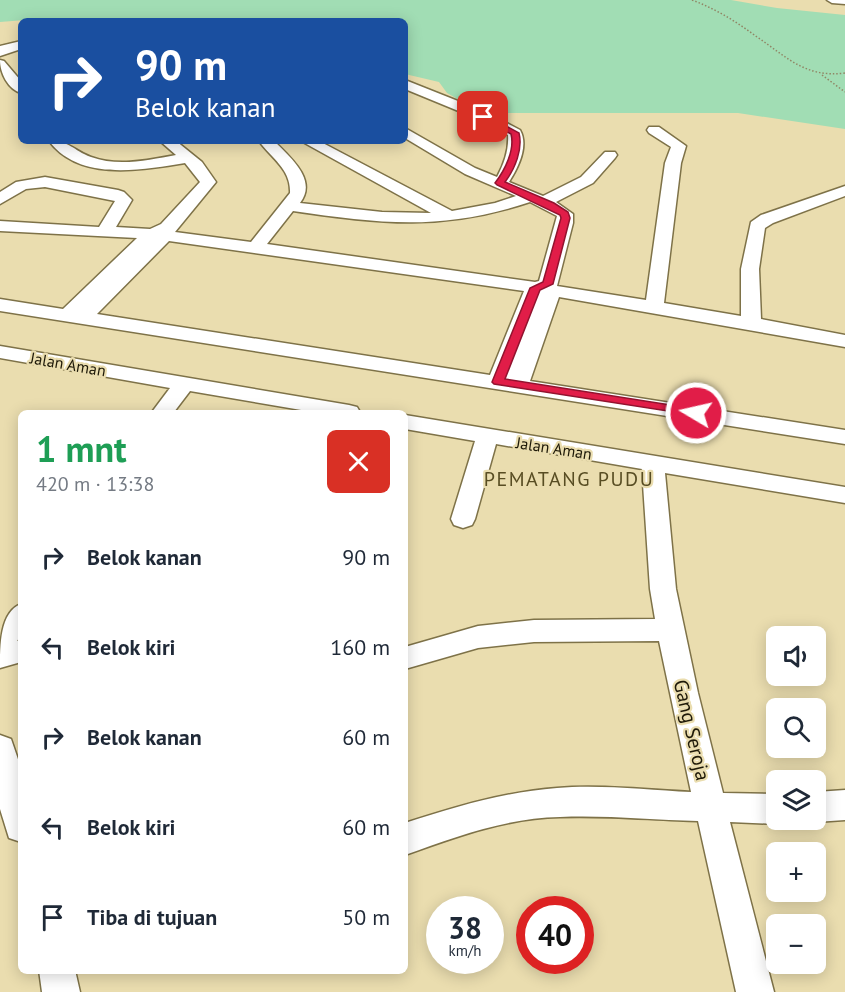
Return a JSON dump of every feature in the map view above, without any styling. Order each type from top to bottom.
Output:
[{"type":"street","points":[[832,0],[845,1]]},
{"type":"street","points":[[0,52],[18,46]]},
{"type":"street","points":[[0,64],[18,85]]},
{"type":"street","points":[[408,85],[507,127],[514,133],[517,143],[506,175],[500,183]]},
{"type":"street","points":[[654,130],[679,146],[673,163],[654,307]]},
{"type":"street","points":[[408,134],[470,171],[537,199],[565,214],[545,288],[508,383]]},
{"type":"street","points":[[59,144],[86,161],[106,166],[133,166],[188,158]]},
{"type":"street","points":[[76,316],[208,182],[206,176],[171,144]]},
{"type":"street","points":[[255,249],[298,194],[300,185],[294,173],[269,144]]},
{"type":"street","points":[[314,144],[451,217]]},
{"type":"street","points":[[289,206],[381,218],[412,220],[451,217],[537,199],[587,180],[610,155]]},
{"type":"street","points":[[0,199],[22,185],[45,182],[118,195],[124,200],[104,233]]},
{"type":"street","points":[[751,323],[750,269],[757,226],[767,219],[845,191]]},
{"type":"street","points":[[0,226],[55,232],[160,233],[255,249],[545,288],[845,341]]},
{"type":"street","points":[[0,304],[845,437]]},
{"type":"street","name":"Jalan Aman","points":[[4,358],[184,384],[295,408],[322,410]]},
{"type":"street","points":[[164,410],[184,384]]},
{"type":"street","name":"Jalan Aman","points":[[408,423],[845,495]]},
{"type":"street","points":[[462,519],[487,437]]},
{"type":"street","name":"Gang Seroja","points":[[653,464],[663,589],[683,693],[755,992]]},
{"type":"street","points":[[0,644],[18,618]]},
{"type":"street","points":[[408,657],[478,637],[523,632],[671,630]]},
{"type":"street","points":[[0,657],[18,652]]},
{"type":"street","points":[[8,756],[18,811]]},
{"type":"street","points":[[408,838],[463,819],[559,802],[766,809]]},
{"type":"street","points":[[826,806],[845,805]]},
{"type":"street","points":[[58,974],[61,992]]},
{"type":"path","points":[[692,0],[715,9],[766,43],[779,55],[820,74],[845,92]]},
{"type":"path","points":[[820,74],[845,73]]},
{"type":"green space","points":[[0,0],[731,0],[777,8],[845,15],[845,129],[738,113],[482,113],[447,93],[439,82],[408,75],[408,18],[18,18],[18,21],[0,22]]},
{"type":"district","name":"PEMATANG PUDU","points":[[569,479]]},
{"type":"route","points":[[483,117],[507,127],[514,133],[517,143],[506,175],[500,183],[565,214],[565,223],[547,284],[536,288],[498,382],[696,413]]}]
